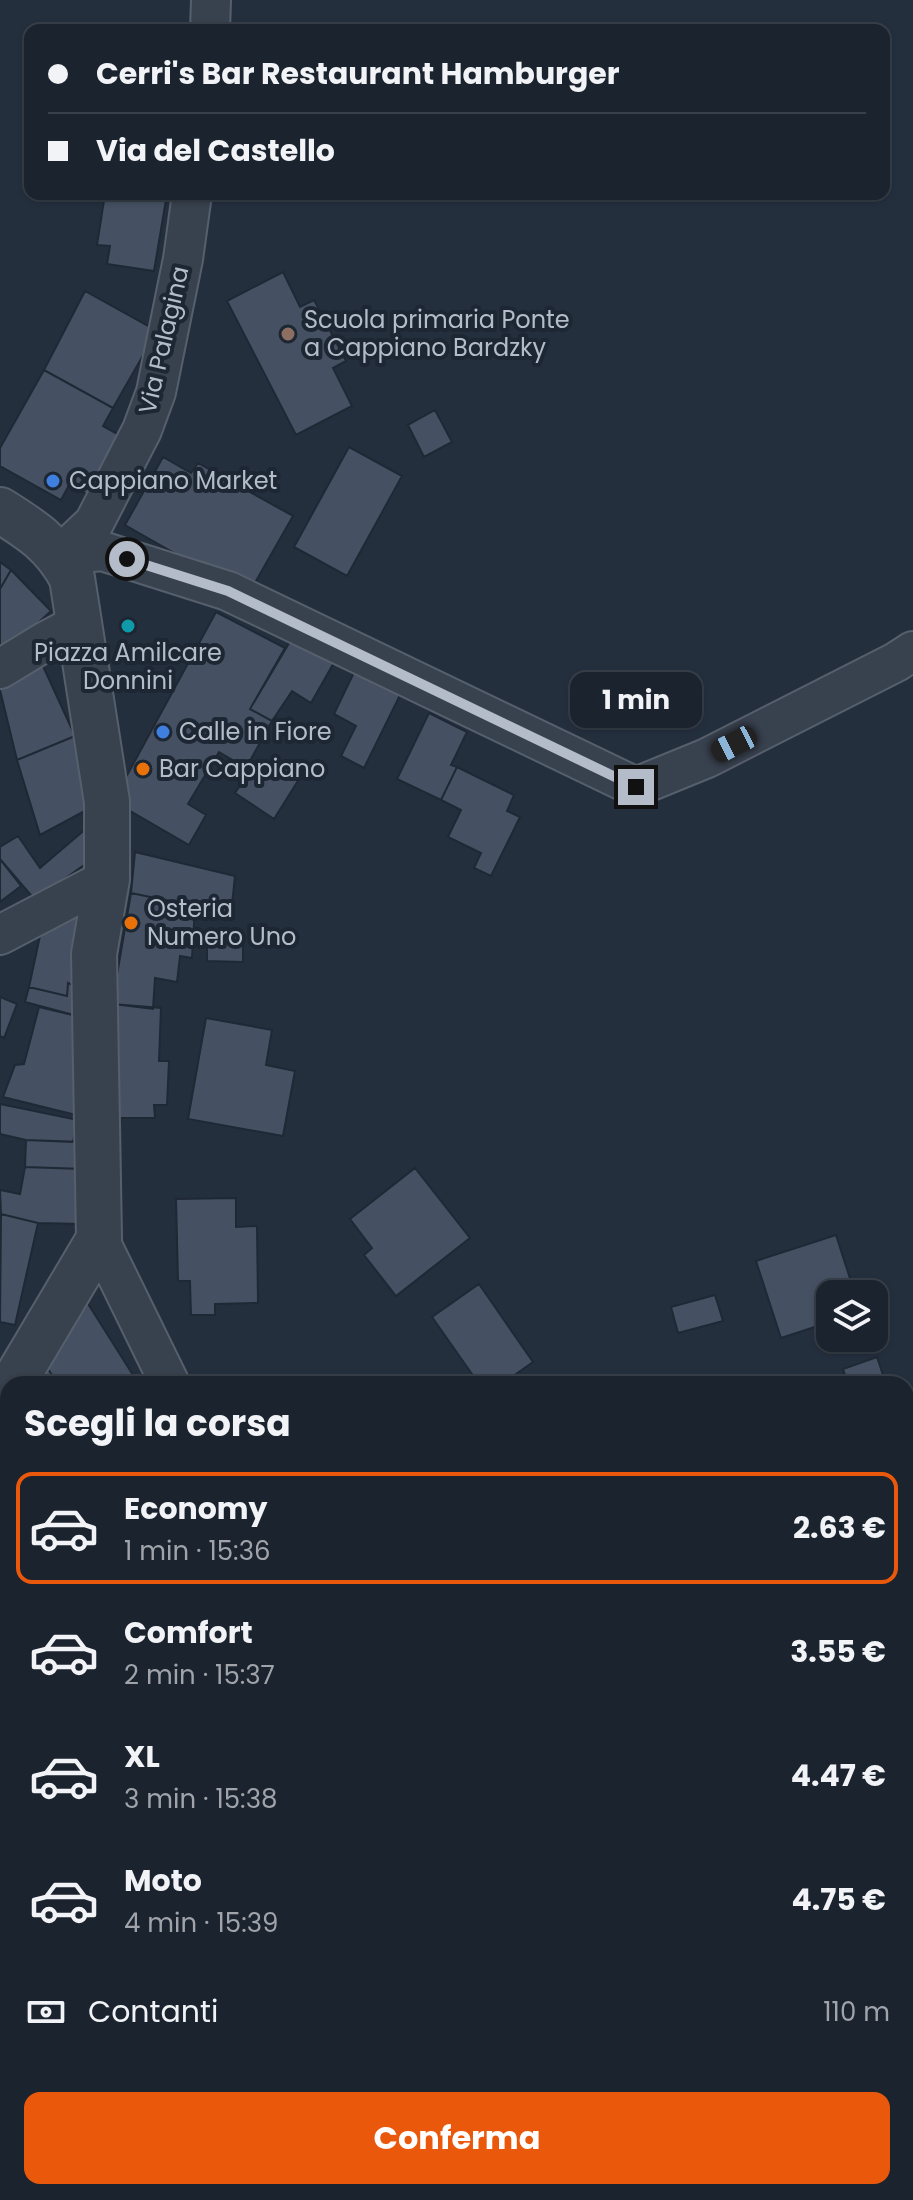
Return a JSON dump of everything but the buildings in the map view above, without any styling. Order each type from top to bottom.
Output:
[{"type":"street","points":[[210,24],[211,0]]},
{"type":"street","name":"Via Palagina","points":[[60,555],[94,523],[142,430],[156,392],[183,259],[191,200]]},
{"type":"street","points":[[0,510],[33,531],[60,555],[72,578],[107,802],[107,879],[94,954],[99,1239],[166,1376]]},
{"type":"street","points":[[60,555],[102,551],[228,591],[636,787],[707,758],[913,651]]},
{"type":"street","points":[[0,669],[80,623]]},
{"type":"street","points":[[0,935],[107,879]]},
{"type":"street","points":[[18,1376],[99,1239]]},
{"type":"place","name":"Scuola primaria Ponte a Cappiano Bardzky","points":[[288,334]]},
{"type":"place","name":"Cappiano Market","points":[[53,481]]},
{"type":"place","name":"Piazza Amilcare Donnini","points":[[128,626]]},
{"type":"place","name":"Calle in Fiore","points":[[163,732]]},
{"type":"place","name":"Bar Cappiano","points":[[143,769]]},
{"type":"place","name":"Osteria Numero Uno","points":[[131,923]]},
{"type":"route","points":[[127,559],[228,591],[636,787]]}]
